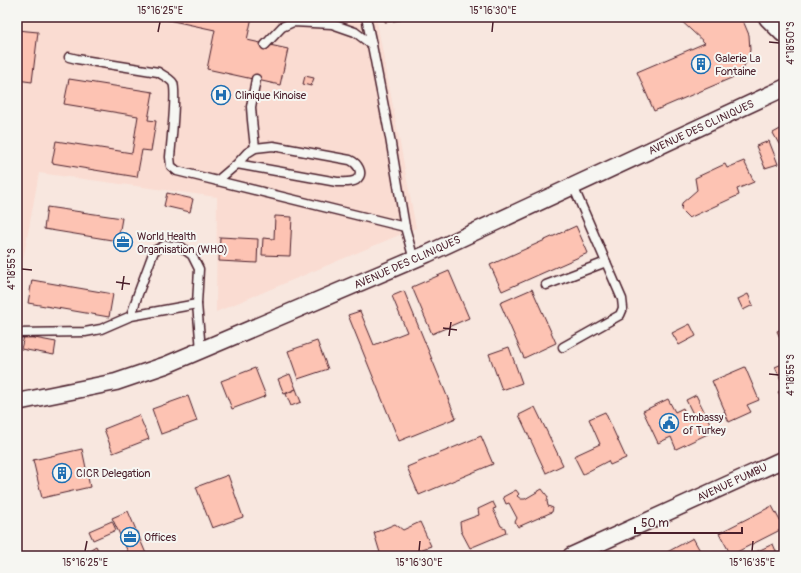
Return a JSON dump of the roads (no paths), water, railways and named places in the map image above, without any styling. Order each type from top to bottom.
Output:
[{"type":"street","points":[[769,17],[784,32]]},
{"type":"street","name":"AVENUE DES CLINIQUES","points":[[17,402],[116,382],[166,365],[414,260],[784,88]]},
{"type":"street","name":"AVENUE PUMBU","points":[[571,556],[784,459]]},
{"type":"lane","points":[[366,17],[390,138],[405,227],[414,260]]},
{"type":"lane","points":[[265,44],[282,27],[293,22],[332,24],[355,32],[372,45]]},
{"type":"lane","points":[[69,56],[77,59],[158,72],[167,77],[173,83],[174,95],[170,157],[171,166],[177,172],[405,227]]},
{"type":"lane","points":[[255,148],[251,107],[256,79]]},
{"type":"lane","points":[[217,181],[237,164],[246,153],[255,148],[273,146],[350,160],[359,166],[360,172],[359,176],[355,180],[349,182],[336,182],[237,164]]},
{"type":"lane","points":[[563,347],[620,315],[623,308],[622,299],[573,186]]},
{"type":"lane","points":[[131,316],[154,251],[166,245],[180,248],[192,255],[199,269],[198,304],[201,350]]},
{"type":"lane","points":[[546,285],[606,262]]},
{"type":"lane","points":[[17,333],[85,332],[101,329],[131,316],[198,304]]},
{"type":"place","name":"Galerie La Fontaine","points":[[701,64]]},
{"type":"place","name":"Clinique Kinoise","points":[[221,95]]},
{"type":"place","name":"World Health Organisation (WHO)","points":[[123,242]]},
{"type":"place","name":"Embassy of Turkey","points":[[669,423]]},
{"type":"place","name":"CICR Delegation","points":[[62,473]]},
{"type":"place","name":"Offices","points":[[130,537]]}]
